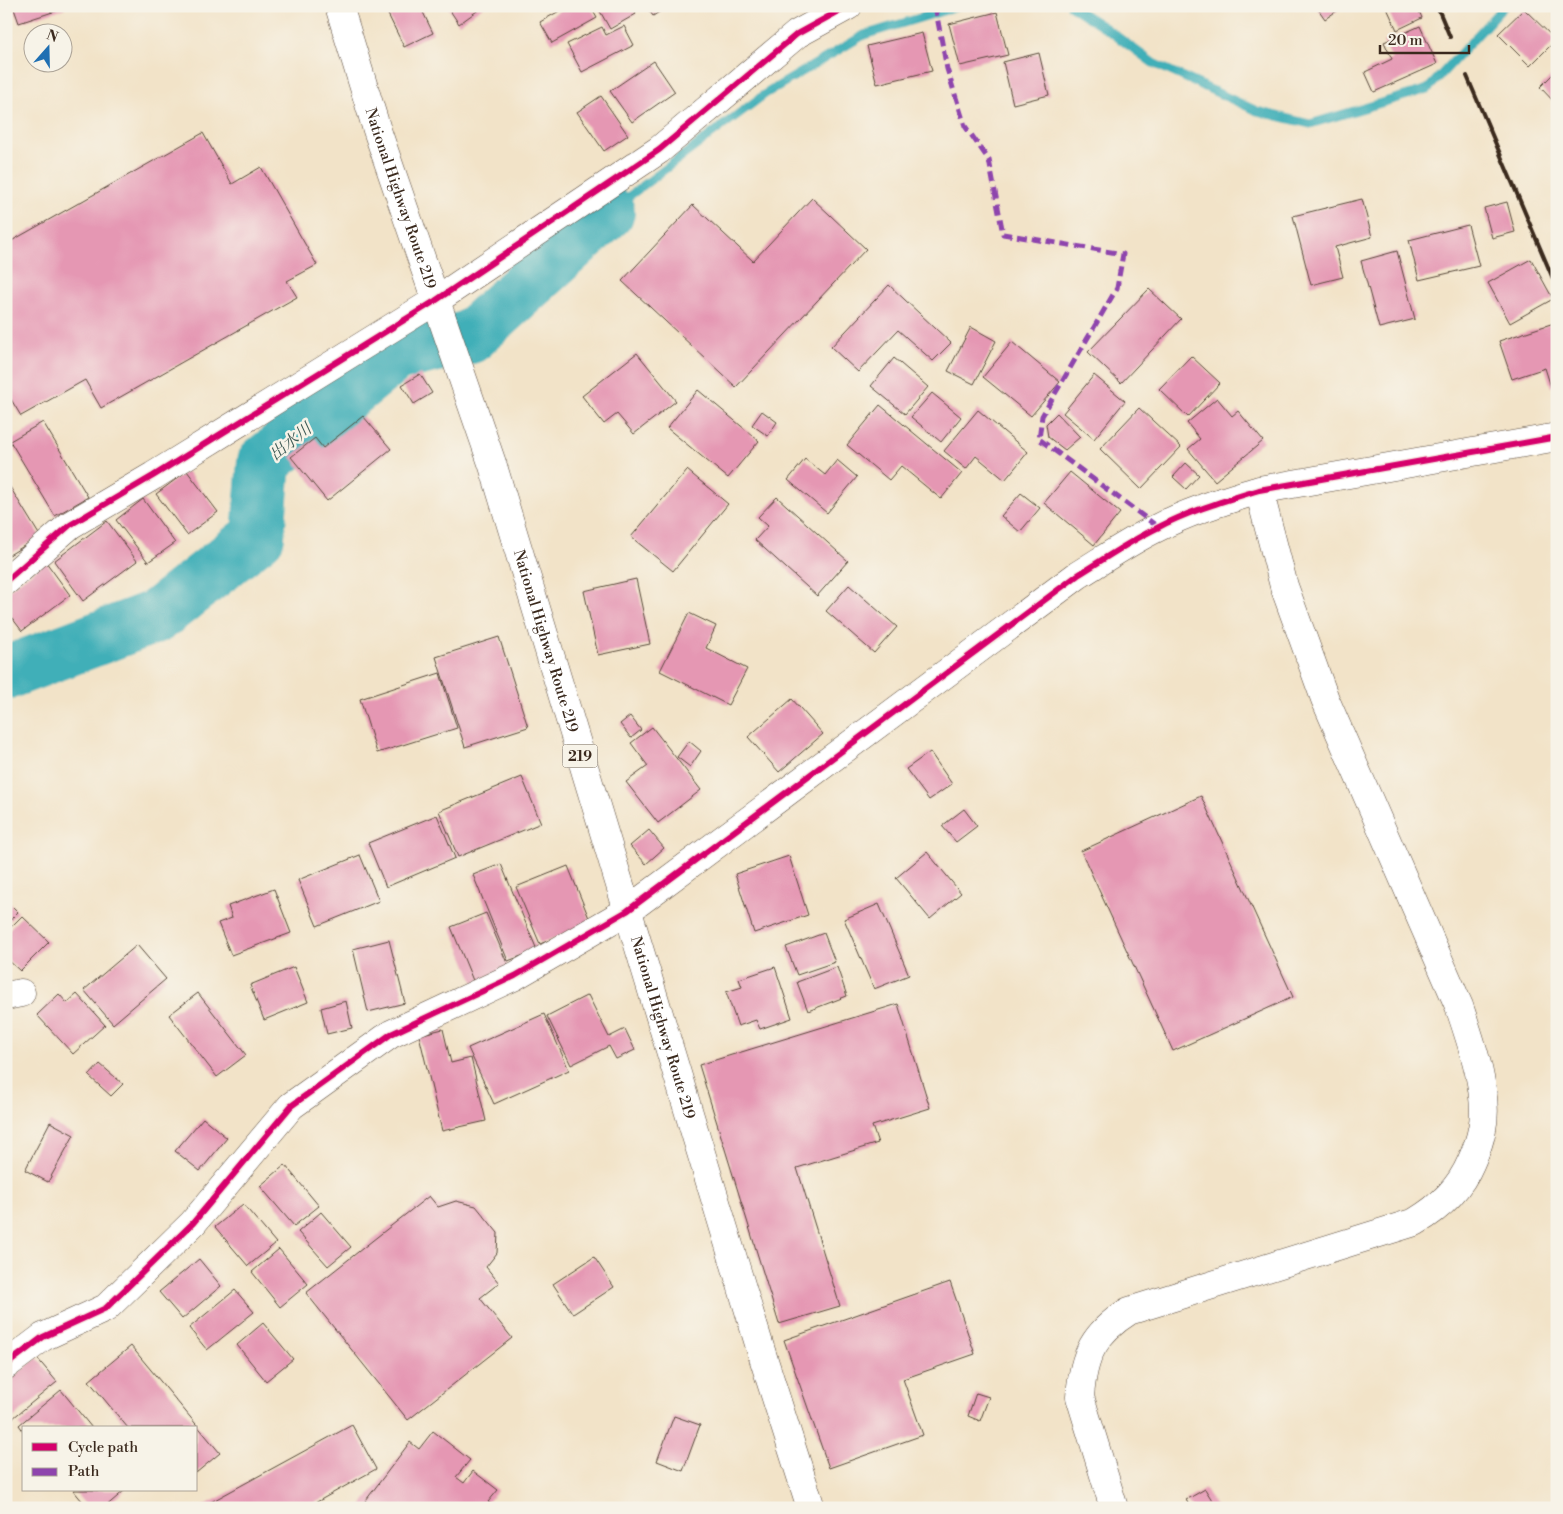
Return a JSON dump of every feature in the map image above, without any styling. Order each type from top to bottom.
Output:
[{"type":"main road","name":"National Highway Route 219","points":[[339,6],[376,130],[493,466],[762,1354],[812,1508]]},
{"type":"main road","points":[[6,581],[70,525],[154,476],[435,301],[659,150],[797,34],[848,6]]},
{"type":"main road","points":[[6,1365],[43,1337],[106,1308],[193,1223],[291,1106],[391,1034],[515,976],[627,912],[1078,575],[1117,550],[1158,527],[1213,504],[1259,490],[1557,437]]},
{"type":"main road","points":[[1114,1508],[1080,1396],[1081,1380],[1086,1362],[1093,1345],[1102,1331],[1129,1311],[1415,1222],[1429,1214],[1455,1189],[1467,1172],[1483,1128],[1480,1080],[1459,1006],[1325,699],[1284,586],[1259,490]]},
{"type":"building","points":[[13,6],[65,6],[65,8],[19,23]]},
{"type":"building","points":[[384,6],[420,6],[433,33],[404,47]]},
{"type":"building","points":[[447,6],[484,6],[459,24]]},
{"type":"building","points":[[568,6],[590,6],[597,18],[552,43],[540,22]]},
{"type":"building","points":[[597,6],[631,6],[636,14],[610,29]]},
{"type":"building","points":[[646,6],[668,6],[653,16]]},
{"type":"building","points":[[1316,6],[1344,6],[1325,19]]},
{"type":"building","points":[[1386,6],[1417,6],[1422,18],[1397,30]]},
{"type":"building","points":[[1524,9],[1556,40],[1530,66],[1498,34]]},
{"type":"building","points":[[997,12],[1008,55],[960,66],[949,24]]},
{"type":"building","points":[[624,26],[634,45],[582,72],[567,44],[602,27],[606,35]]},
{"type":"building","points":[[1420,26],[1437,64],[1374,92],[1365,72],[1392,59],[1384,42]]},
{"type":"building","points":[[922,33],[932,71],[877,84],[867,46]]},
{"type":"building","points":[[1039,53],[1049,95],[1013,104],[1003,62]]},
{"type":"building","points":[[654,61],[675,92],[632,122],[610,91]]},
{"type":"building","points":[[1557,70],[1557,105],[1540,87]]},
{"type":"building","points":[[601,96],[628,135],[604,151],[577,112]]},
{"type":"building","points":[[203,133],[232,184],[261,167],[317,265],[287,281],[297,297],[101,408],[85,380],[21,416],[6,391],[6,244]]},
{"type":"building","points":[[812,198],[866,249],[736,387],[622,281],[693,205],[753,261]]},
{"type":"building","points":[[1362,199],[1372,237],[1335,247],[1343,277],[1311,285],[1293,216]]},
{"type":"building","points":[[1507,202],[1515,232],[1492,238],[1484,208]]},
{"type":"building","points":[[1468,225],[1479,266],[1419,280],[1409,240]]},
{"type":"building","points":[[1397,251],[1415,319],[1379,328],[1361,261]]},
{"type":"building","points":[[1531,259],[1553,299],[1510,323],[1488,283]]},
{"type":"building","points":[[889,285],[951,343],[933,361],[898,330],[858,372],[831,347]]},
{"type":"building","points":[[1149,289],[1181,319],[1121,383],[1088,352]]},
{"type":"building","points":[[1557,322],[1557,386],[1551,387],[1545,368],[1512,379],[1499,341]]},
{"type":"building","points":[[971,327],[996,341],[974,384],[948,371]]},
{"type":"building","points":[[1012,342],[1060,382],[1031,416],[983,377]]},
{"type":"building","points":[[637,353],[676,401],[634,434],[617,414],[604,424],[582,396]]},
{"type":"building","points":[[1191,356],[1220,383],[1188,417],[1159,389]]},
{"type":"building","points":[[894,358],[928,387],[905,414],[871,386]]},
{"type":"building","points":[[420,374],[432,393],[414,404],[402,385]]},
{"type":"building","points":[[1094,375],[1125,401],[1094,439],[1063,413]]},
{"type":"building","points":[[698,390],[759,441],[728,478],[667,428]]},
{"type":"building","points":[[932,393],[961,417],[941,442],[911,417]]},
{"type":"building","points":[[1217,398],[1232,416],[1238,411],[1263,441],[1215,481],[1188,449],[1200,439],[1187,423]]},
{"type":"building","points":[[880,405],[962,473],[941,499],[901,466],[889,480],[847,445]]},
{"type":"building","points":[[1139,408],[1181,447],[1141,489],[1100,449]]},
{"type":"building","points":[[978,410],[1028,452],[1005,480],[976,456],[966,469],[944,451]]},
{"type":"building","points":[[762,411],[777,422],[768,436],[752,425]]},
{"type":"building","points":[[1057,413],[1080,437],[1065,450],[1048,437],[1046,424]]},
{"type":"building","points":[[363,416],[391,449],[327,501],[291,457],[315,438],[323,448]]},
{"type":"building","points":[[43,422],[88,497],[55,516],[10,441]]},
{"type":"building","points":[[805,459],[825,475],[837,460],[857,477],[827,513],[788,480]]},
{"type":"building","points":[[1186,463],[1199,475],[1186,489],[1173,477]]},
{"type":"building","points":[[687,470],[728,504],[673,571],[631,537]]},
{"type":"building","points":[[187,471],[218,512],[187,535],[156,494]]},
{"type":"building","points":[[1070,472],[1120,513],[1094,545],[1044,503]]},
{"type":"building","points":[[10,487],[40,536],[6,557],[6,489]]},
{"type":"building","points":[[1021,493],[1040,508],[1020,532],[1001,516]]},
{"type":"building","points":[[777,497],[848,561],[817,596],[755,540],[768,526],[758,517]]},
{"type":"building","points":[[143,499],[175,543],[148,562],[116,520]]},
{"type":"building","points":[[107,521],[137,561],[83,601],[54,561]]},
{"type":"building","points":[[46,562],[70,595],[22,631],[6,610],[6,592]]},
{"type":"building","points":[[636,579],[650,644],[598,655],[584,591]]},
{"type":"building","points":[[849,585],[897,627],[874,653],[826,611]]},
{"type":"building","points":[[689,613],[716,626],[706,648],[747,669],[728,705],[660,671]]},
{"type":"building","points":[[499,637],[528,727],[465,747],[436,657]]},
{"type":"building","points":[[440,673],[457,728],[377,753],[360,699]]},
{"type":"building","points":[[792,699],[823,734],[779,772],[748,737]]},
{"type":"building","points":[[630,716],[641,730],[631,738],[620,724]]},
{"type":"building","points":[[652,727],[701,790],[658,823],[626,782],[648,766],[631,743]]},
{"type":"building","points":[[689,741],[701,751],[690,767],[677,757]]},
{"type":"building","points":[[930,752],[952,784],[929,800],[906,769]]},
{"type":"building","points":[[522,777],[541,823],[458,857],[439,811]]},
{"type":"building","points":[[1201,796],[1293,997],[1173,1051],[1081,851]]},
{"type":"building","points":[[964,809],[977,826],[956,842],[942,826]]},
{"type":"building","points":[[437,815],[455,858],[386,887],[368,843]]},
{"type":"building","points":[[649,830],[664,848],[646,864],[630,846]]},
{"type":"building","points":[[927,852],[961,893],[930,919],[896,878]]},
{"type":"building","points":[[360,855],[379,901],[317,926],[298,880]]},
{"type":"building","points":[[789,856],[808,915],[754,933],[735,874]]},
{"type":"building","points":[[501,864],[537,950],[508,961],[473,875]]},
{"type":"building","points":[[568,866],[591,923],[540,944],[516,887]]},
{"type":"building","points":[[274,889],[291,933],[231,955],[218,923],[232,918],[228,906]]},
{"type":"building","points":[[6,900],[18,912],[6,924]]},
{"type":"building","points":[[879,904],[909,975],[874,989],[844,919]]},
{"type":"building","points":[[486,913],[509,968],[474,983],[451,927]]},
{"type":"building","points":[[22,916],[49,942],[20,971],[6,958],[6,932]]},
{"type":"building","points":[[824,933],[835,962],[797,975],[786,947]]},
{"type":"building","points":[[389,940],[405,1003],[368,1012],[353,949]]},
{"type":"building","points":[[137,945],[166,979],[113,1024],[84,990]]},
{"type":"building","points":[[294,967],[308,1002],[264,1020],[250,985]]},
{"type":"building","points":[[775,967],[792,1018],[760,1029],[756,1020],[738,1026],[726,992],[742,987],[739,979]]},
{"type":"building","points":[[837,967],[847,996],[808,1011],[797,982]]},
{"type":"building","points":[[198,993],[246,1055],[217,1077],[169,1015]]},
{"type":"building","points":[[59,994],[67,1003],[77,994],[105,1025],[73,1054],[37,1015]]},
{"type":"building","points":[[588,995],[609,1037],[625,1029],[635,1050],[616,1059],[609,1046],[571,1065],[547,1016]]},
{"type":"building","points":[[346,1001],[352,1028],[327,1034],[321,1008]]},
{"type":"building","points":[[898,1004],[930,1108],[872,1126],[878,1143],[797,1168],[840,1306],[779,1324],[699,1065]]},
{"type":"building","points":[[544,1014],[569,1070],[494,1104],[468,1048]]},
{"type":"building","points":[[443,1029],[451,1063],[471,1058],[486,1121],[442,1131],[419,1035]]},
{"type":"building","points":[[100,1064],[123,1084],[111,1096],[89,1076]]},
{"type":"building","points":[[203,1118],[227,1138],[200,1171],[175,1151]]},
{"type":"building","points":[[50,1122],[74,1135],[48,1182],[25,1170]]},
{"type":"building","points":[[285,1165],[319,1206],[294,1226],[260,1186]]},
{"type":"building","points":[[429,1196],[438,1207],[456,1201],[476,1206],[498,1233],[497,1253],[486,1267],[499,1283],[480,1298],[512,1338],[408,1420],[306,1293]]},
{"type":"building","points":[[243,1204],[276,1243],[248,1266],[215,1227]]},
{"type":"building","points":[[321,1212],[351,1247],[328,1266],[298,1232]]},
{"type":"building","points":[[279,1249],[308,1284],[280,1307],[252,1272]]},
{"type":"building","points":[[594,1257],[614,1287],[573,1314],[553,1284]]},
{"type":"building","points":[[199,1259],[221,1286],[182,1319],[159,1292]]},
{"type":"building","points":[[950,1282],[975,1354],[903,1379],[923,1435],[829,1468],[784,1340]]},
{"type":"building","points":[[235,1290],[254,1312],[207,1350],[189,1328]]},
{"type":"building","points":[[263,1323],[293,1359],[266,1381],[237,1345]]},
{"type":"building","points":[[131,1346],[198,1426],[126,1426],[89,1381]]},
{"type":"building","points":[[37,1358],[57,1382],[13,1418],[6,1410],[6,1383]]},
{"type":"building","points":[[61,1390],[90,1426],[22,1426],[22,1429],[19,1425]]},
{"type":"building","points":[[976,1393],[989,1397],[980,1421],[968,1416]]},
{"type":"building","points":[[674,1416],[700,1425],[683,1471],[657,1461]]},
{"type":"building","points":[[352,1425],[376,1469],[306,1508],[200,1508]]},
{"type":"building","points":[[198,1427],[220,1453],[198,1471]]},
{"type":"building","points":[[433,1431],[470,1460],[456,1477],[464,1483],[473,1471],[498,1490],[488,1502],[496,1508],[360,1508],[410,1442],[419,1449]]},
{"type":"building","points":[[1205,1489],[1217,1508],[1191,1508],[1186,1500]]},
{"type":"building","points":[[75,1492],[123,1492],[104,1508],[88,1508]]},
{"type":"waterway","points":[[608,212],[765,94],[864,35],[959,6]]},
{"type":"waterway","points":[[1071,6],[1104,27],[1153,63],[1257,111],[1310,124],[1428,89],[1504,6]]},
{"type":"waterway","name":"出水川","points":[[6,673],[157,616],[258,536],[264,462],[395,355],[470,337],[608,212]]},
{"type":"railway","points":[[1437,6],[1450,37]]},
{"type":"railway","points":[[1467,76],[1557,288]]},
{"type":"marked path","points":[[935,6],[947,69],[965,126],[989,160],[1003,234],[1123,254],[1117,288],[1042,416],[1039,439],[1158,527]]},
{"type":"cycle path","points":[[6,581],[70,525],[153,476],[435,301],[659,150],[797,34],[848,6]]},
{"type":"cycle path","points":[[6,1365],[43,1337],[106,1308],[193,1223],[291,1106],[391,1034],[515,976],[627,911],[1078,575],[1127,544],[1182,516],[1259,490],[1557,437]]}]
